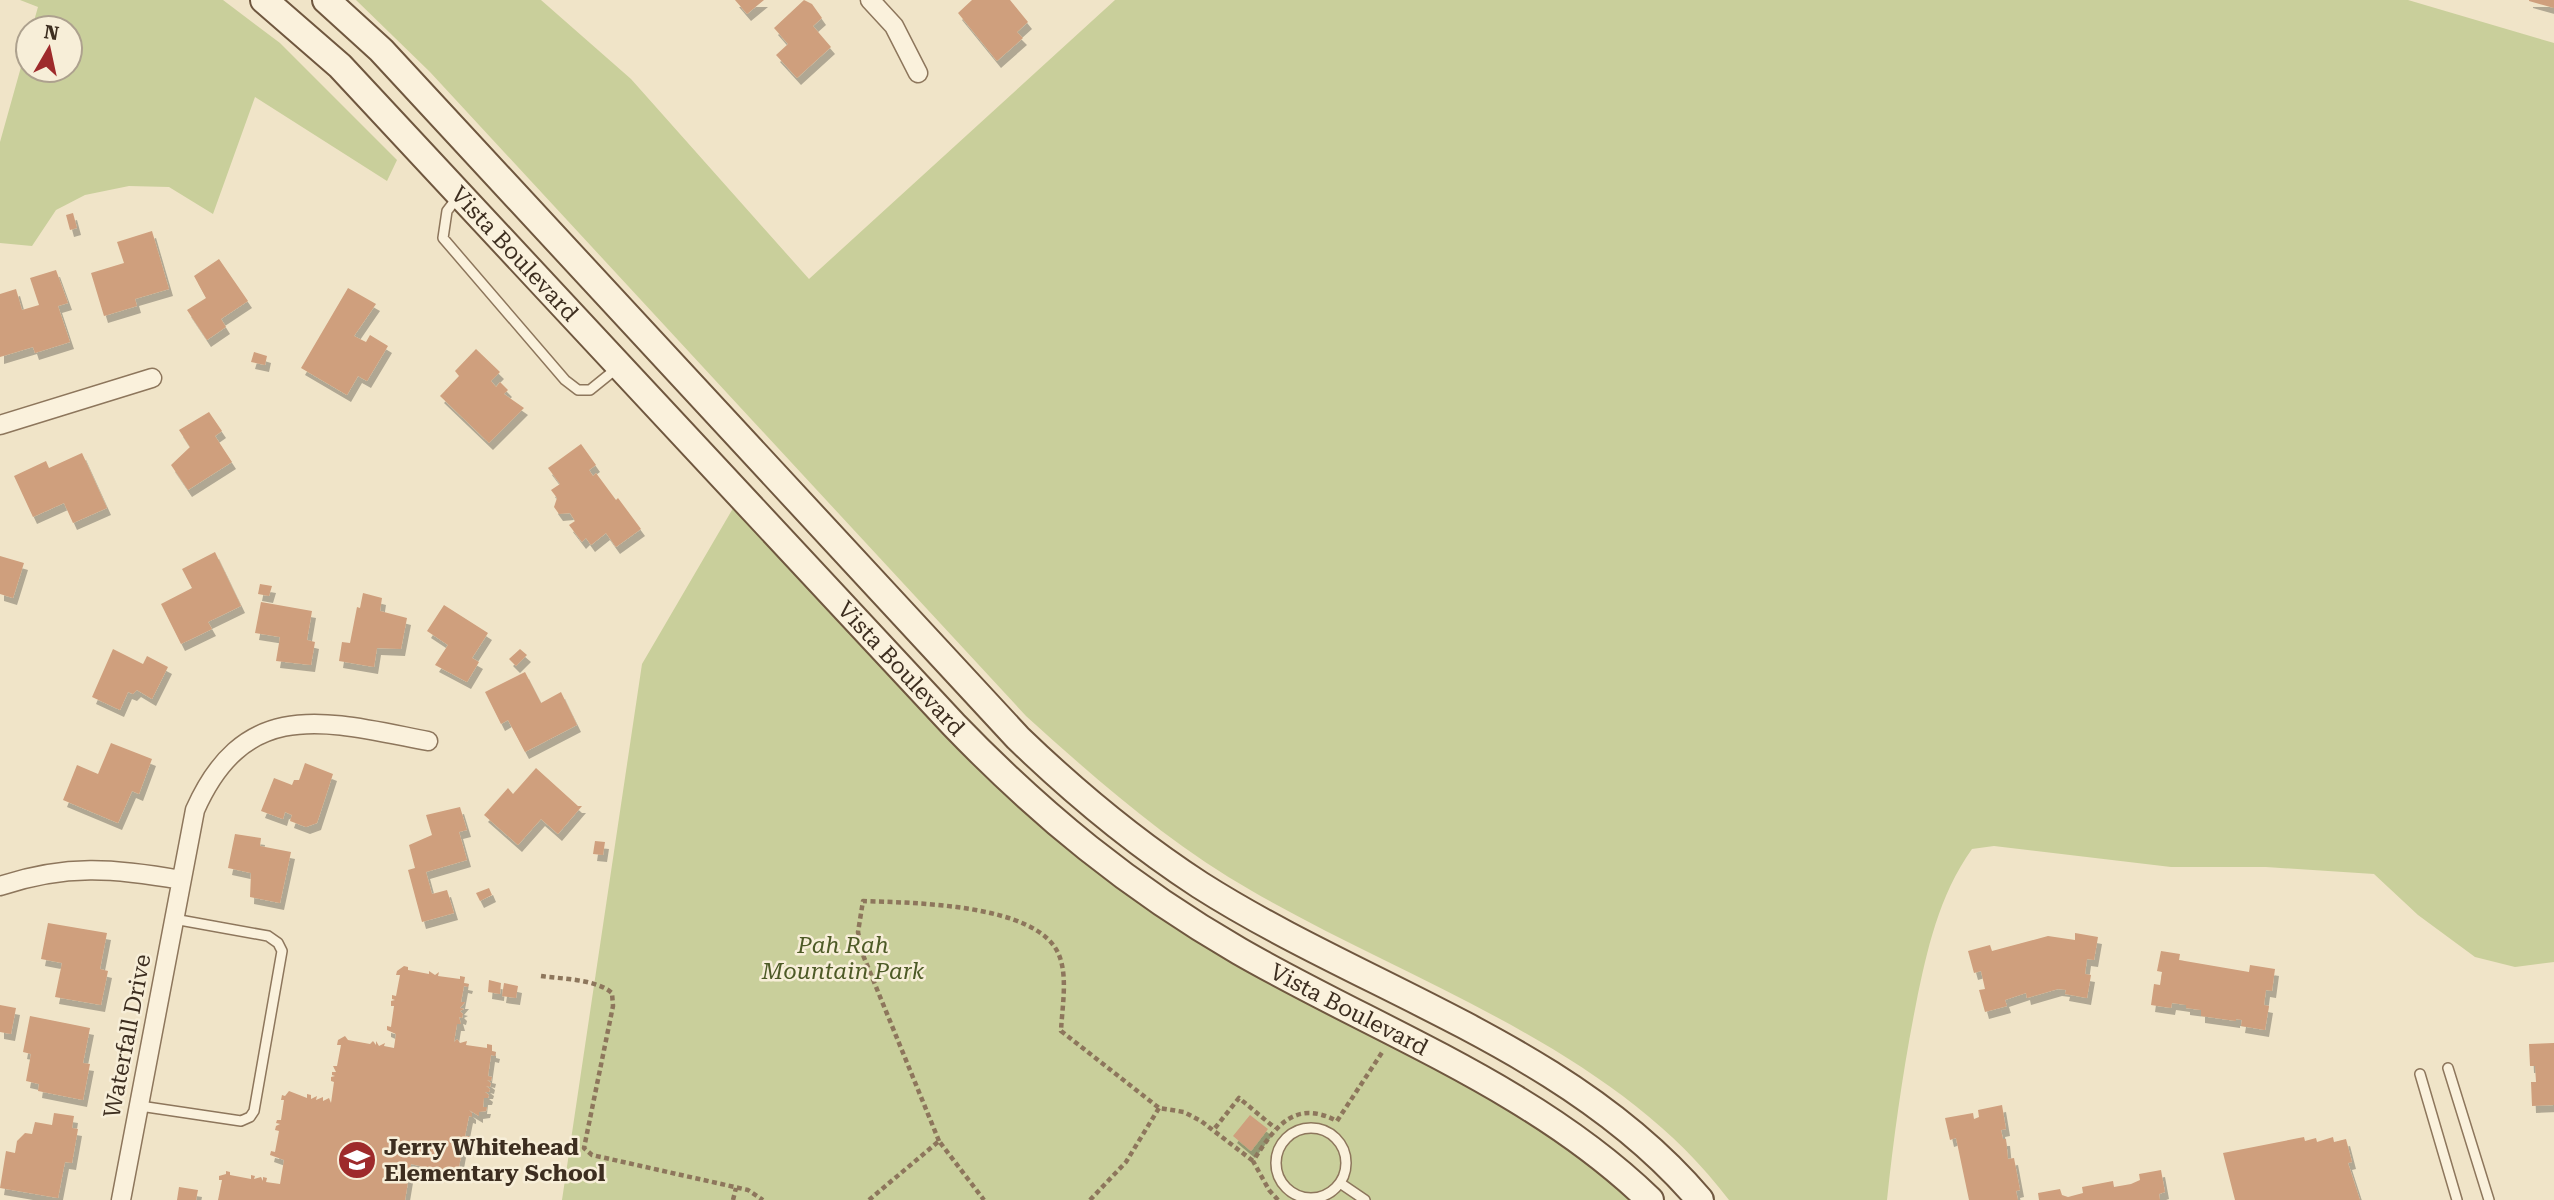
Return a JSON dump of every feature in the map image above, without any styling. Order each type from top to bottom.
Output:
[{"type":"main road","name":"Vista Boulevard","points":[[264,0],[340,66],[954,725],[1015,789],[1068,835],[1171,910],[1241,952],[1537,1110],[1611,1163],[1650,1200]]},
{"type":"main road","name":"Vista Boulevard","points":[[326,0],[381,50],[1018,738],[1073,791],[1201,885],[1462,1025],[1575,1090],[1629,1130],[1675,1170],[1700,1200]]},
{"type":"street","points":[[870,0],[894,26],[918,73]]},
{"type":"street","points":[[0,425],[152,378]]},
{"type":"street","name":"Waterfall Drive","points":[[121,1200],[195,810],[205,786],[220,765],[239,747],[262,734],[289,725],[315,722],[428,741]]},
{"type":"street","points":[[0,886],[29,876],[67,869],[114,869],[181,880]]},
{"type":"lane","points":[[460,194],[447,211],[443,238],[565,380],[578,390],[590,390],[619,366]]},
{"type":"lane","points":[[140,1105],[241,1121],[250,1118],[254,1111],[282,951],[278,943],[268,936],[174,919]]},
{"type":"lane","points":[[2448,1069],[2489,1200]]},
{"type":"lane","points":[[2420,1074],[2457,1200]]},
{"type":"lane","points":[[1308,1128],[1330,1133],[1344,1151],[1345,1173],[1340,1183],[1321,1197],[1297,1196],[1279,1179],[1276,1168],[1280,1145],[1297,1131],[1308,1128]]},
{"type":"lane","points":[[1340,1183],[1365,1200]]},
{"type":"path","points":[[984,1200],[939,1141],[863,955],[859,932],[863,901],[928,904],[1009,918],[1037,930],[1050,940],[1062,965],[1061,1031],[1160,1108],[1184,1111],[1215,1128],[1253,1161],[1278,1200]]},
{"type":"path","points":[[541,976],[589,984],[612,993],[613,1006],[584,1148],[592,1155],[736,1188],[755,1194],[763,1200]]},
{"type":"path","points":[[1253,1161],[1275,1128],[1300,1114],[1325,1116],[1337,1121],[1383,1051]]},
{"type":"path","points":[[1215,1128],[1239,1098],[1275,1128]]},
{"type":"path","points":[[1090,1200],[1126,1162],[1160,1108]]},
{"type":"path","points":[[869,1200],[939,1141]]},
{"type":"path","points":[[733,1200],[736,1188]]},
{"type":"green space","points":[[20,0],[223,0],[280,43],[397,160],[387,181],[255,97],[213,214],[169,187],[129,186],[85,195],[56,210],[32,246],[0,243],[0,142],[16,84],[84,84],[84,14],[36,14],[38,7]]},
{"type":"green space","points":[[356,0],[541,0],[631,79],[809,279],[1115,0],[2408,0],[2554,43],[2554,962],[2515,967],[2475,957],[2418,915],[2374,874],[2266,867],[2171,867],[1994,846],[1972,849],[1943,904],[1925,963],[1903,1078],[1887,1200],[1729,1200],[1682,1147],[1629,1101],[1570,1060],[1507,1023],[1252,891],[1162,831],[1079,764],[1026,716],[430,72]]},
{"type":"green space","name":"Pah Rah Mountain Park","points":[[739,498],[1104,865],[1510,1098],[1647,1200],[562,1200],[642,664]]},
{"type":"building","points":[[735,0],[764,0],[747,14]]},
{"type":"building","points":[[804,0],[812,4],[822,18],[813,26],[831,47],[797,78],[776,55],[788,44],[774,28]]},
{"type":"building","points":[[972,0],[1010,0],[1028,22],[1017,32],[1023,38],[997,61],[958,13]]},
{"type":"building","points":[[2554,0],[2554,8],[2529,1]]},
{"type":"building","points":[[73,213],[77,228],[70,230],[66,215]]},
{"type":"building","points":[[152,231],[169,289],[135,299],[137,306],[104,316],[91,273],[124,263],[117,242]]},
{"type":"building","points":[[219,259],[248,301],[221,319],[226,327],[207,340],[187,310],[206,298],[194,276]]},
{"type":"building","points":[[56,270],[68,303],[58,306],[70,342],[35,353],[33,347],[0,357],[0,294],[16,289],[22,310],[39,305],[30,278]]},
{"type":"building","points":[[348,288],[376,304],[354,336],[366,342],[370,335],[388,346],[367,381],[358,376],[347,395],[301,368]]},
{"type":"building","points":[[476,349],[500,372],[491,381],[496,387],[500,382],[508,390],[504,394],[524,408],[489,443],[440,396],[459,376],[455,371]]},
{"type":"building","points":[[254,352],[267,356],[265,365],[251,362]]},
{"type":"building","points":[[209,412],[222,431],[215,436],[232,462],[188,490],[171,465],[190,447],[179,430]]},
{"type":"building","points":[[581,444],[596,465],[589,470],[593,476],[596,473],[641,529],[616,547],[606,533],[591,545],[586,538],[582,542],[569,525],[575,521],[570,513],[559,514],[554,507],[557,498],[551,490],[560,484],[548,468]]},
{"type":"building","points":[[82,453],[107,508],[73,523],[64,503],[33,517],[14,476],[46,461],[49,468]]},
{"type":"building","points":[[215,552],[241,606],[208,622],[212,629],[181,644],[161,604],[192,588],[182,569]]},
{"type":"building","points":[[0,556],[24,563],[13,598],[0,594]]},
{"type":"building","points":[[260,584],[272,586],[269,596],[258,594]]},
{"type":"building","points":[[363,593],[382,598],[380,611],[407,618],[401,649],[377,648],[374,667],[339,661],[342,642],[350,643],[357,607],[360,608]]},
{"type":"building","points":[[261,602],[312,611],[307,640],[315,642],[311,665],[276,661],[280,637],[255,633]]},
{"type":"building","points":[[444,605],[488,633],[472,658],[479,662],[467,682],[435,665],[448,645],[427,631]]},
{"type":"building","points":[[113,649],[143,664],[147,656],[168,667],[152,699],[137,690],[133,694],[128,692],[120,710],[92,697]]},
{"type":"building","points":[[520,649],[527,655],[516,666],[509,659]]},
{"type":"building","points":[[525,672],[541,703],[561,692],[577,725],[525,752],[508,720],[501,724],[485,692]]},
{"type":"building","points":[[111,743],[152,759],[139,794],[132,791],[118,823],[63,800],[77,765],[98,774]]},
{"type":"building","points":[[305,763],[333,774],[317,823],[306,827],[290,821],[292,815],[285,812],[283,819],[261,811],[274,778],[292,785],[294,780],[299,780]]},
{"type":"building","points":[[536,768],[578,806],[582,806],[558,834],[541,819],[518,845],[484,815],[508,788],[513,794]]},
{"type":"building","points":[[460,807],[467,830],[459,832],[467,860],[426,872],[432,894],[447,890],[454,913],[422,922],[408,870],[415,868],[409,845],[432,835],[426,815]]},
{"type":"building","points":[[235,834],[261,838],[260,846],[291,852],[280,903],[250,897],[251,873],[228,868]]},
{"type":"building","points":[[595,841],[605,842],[603,855],[593,854]]},
{"type":"building","points":[[489,888],[492,895],[480,901],[476,893]]},
{"type":"building","points":[[48,923],[107,933],[100,969],[108,971],[101,1005],[55,997],[62,963],[41,959]]},
{"type":"building","points":[[2075,933],[2098,937],[2094,960],[2087,959],[2085,974],[2091,975],[2087,998],[2065,994],[2066,990],[2058,989],[2027,998],[2026,993],[2005,1000],[2007,1006],[1985,1012],[1979,990],[1985,989],[1981,971],[1974,973],[1968,951],[1990,945],[1992,951],[2048,936],[2075,940]]},
{"type":"building","points":[[2161,951],[2180,954],[2179,960],[2249,972],[2250,965],[2275,969],[2272,991],[2266,990],[2264,1005],[2269,1006],[2265,1030],[2241,1026],[2242,1020],[2201,1016],[2201,1010],[2186,1008],[2186,1005],[2172,1003],[2171,1008],[2151,1005],[2154,984],[2160,985],[2162,972],[2157,971]]},
{"type":"building","points":[[404,966],[408,967],[408,970],[429,974],[429,971],[435,975],[439,972],[438,976],[460,979],[460,976],[465,977],[464,983],[469,984],[468,987],[464,986],[461,1002],[465,1002],[460,1008],[464,1009],[460,1011],[463,1014],[462,1018],[459,1017],[461,1024],[457,1024],[454,1042],[457,1039],[460,1043],[467,1041],[466,1045],[487,1048],[487,1044],[492,1045],[492,1051],[496,1052],[495,1056],[491,1055],[488,1076],[492,1077],[491,1081],[487,1080],[491,1083],[490,1087],[486,1086],[490,1089],[485,1092],[489,1095],[484,1098],[483,1107],[487,1107],[486,1111],[479,1112],[479,1116],[469,1110],[472,1117],[469,1116],[465,1136],[469,1136],[469,1140],[464,1139],[467,1146],[463,1145],[459,1167],[463,1167],[463,1170],[459,1169],[456,1176],[451,1175],[452,1171],[431,1168],[431,1171],[424,1166],[424,1170],[411,1164],[405,1200],[218,1200],[222,1180],[219,1180],[219,1176],[226,1174],[226,1171],[230,1172],[230,1175],[251,1179],[251,1175],[255,1176],[254,1179],[261,1177],[263,1181],[263,1177],[267,1178],[266,1182],[280,1184],[284,1160],[270,1155],[271,1151],[275,1152],[279,1131],[275,1130],[280,1124],[276,1123],[277,1120],[281,1120],[284,1100],[281,1100],[282,1095],[285,1096],[289,1091],[307,1098],[307,1094],[311,1095],[311,1099],[317,1096],[316,1100],[329,1098],[331,1103],[334,1082],[331,1077],[335,1076],[332,1075],[332,1072],[336,1072],[333,1066],[337,1066],[341,1045],[337,1045],[338,1040],[345,1036],[348,1040],[370,1044],[373,1041],[376,1045],[376,1041],[379,1046],[385,1043],[384,1046],[394,1048],[396,1034],[387,1030],[387,1026],[391,1027],[394,1006],[391,1006],[391,1001],[395,1000],[392,995],[396,996],[400,975],[396,975],[397,971]]},
{"type":"building","points":[[489,980],[501,983],[500,994],[488,992]]},
{"type":"building","points":[[504,983],[518,986],[516,998],[502,996]]},
{"type":"building","points":[[0,1005],[16,1008],[11,1034],[0,1032]]},
{"type":"building","points":[[30,1016],[90,1028],[83,1063],[90,1064],[83,1100],[38,1091],[39,1084],[26,1081],[31,1054],[23,1052]]},
{"type":"building","points":[[2554,1043],[2554,1105],[2532,1106],[2531,1082],[2536,1082],[2535,1066],[2530,1066],[2529,1044]]},
{"type":"building","points":[[2002,1105],[2006,1129],[2001,1130],[2003,1139],[2006,1139],[2008,1159],[2014,1158],[2020,1190],[2016,1191],[2018,1200],[1969,1200],[1956,1138],[1950,1140],[1945,1118],[1973,1113],[1974,1119],[1979,1117],[1978,1110]]},
{"type":"building","points":[[54,1113],[74,1116],[72,1128],[78,1129],[72,1163],[65,1162],[58,1198],[0,1188],[6,1151],[15,1153],[17,1141],[25,1133],[32,1134],[35,1122],[52,1125]]},
{"type":"building","points":[[1250,1115],[1268,1129],[1251,1151],[1233,1136]]},
{"type":"building","points":[[2304,1137],[2305,1141],[2316,1138],[2317,1142],[2333,1137],[2334,1142],[2346,1139],[2352,1162],[2348,1163],[2360,1200],[2235,1200],[2223,1153]]},
{"type":"building","points":[[2161,1170],[2165,1192],[2159,1194],[2160,1200],[2039,1200],[2038,1193],[2060,1189],[2062,1195],[2068,1197],[2083,1193],[2082,1187],[2113,1181],[2114,1187],[2131,1184],[2140,1180],[2139,1174]]},
{"type":"building","points":[[179,1187],[198,1190],[196,1200],[177,1200]]},
{"type":"place","name":"Jerry Whitehead Elementary School","points":[[357,1160]]}]
